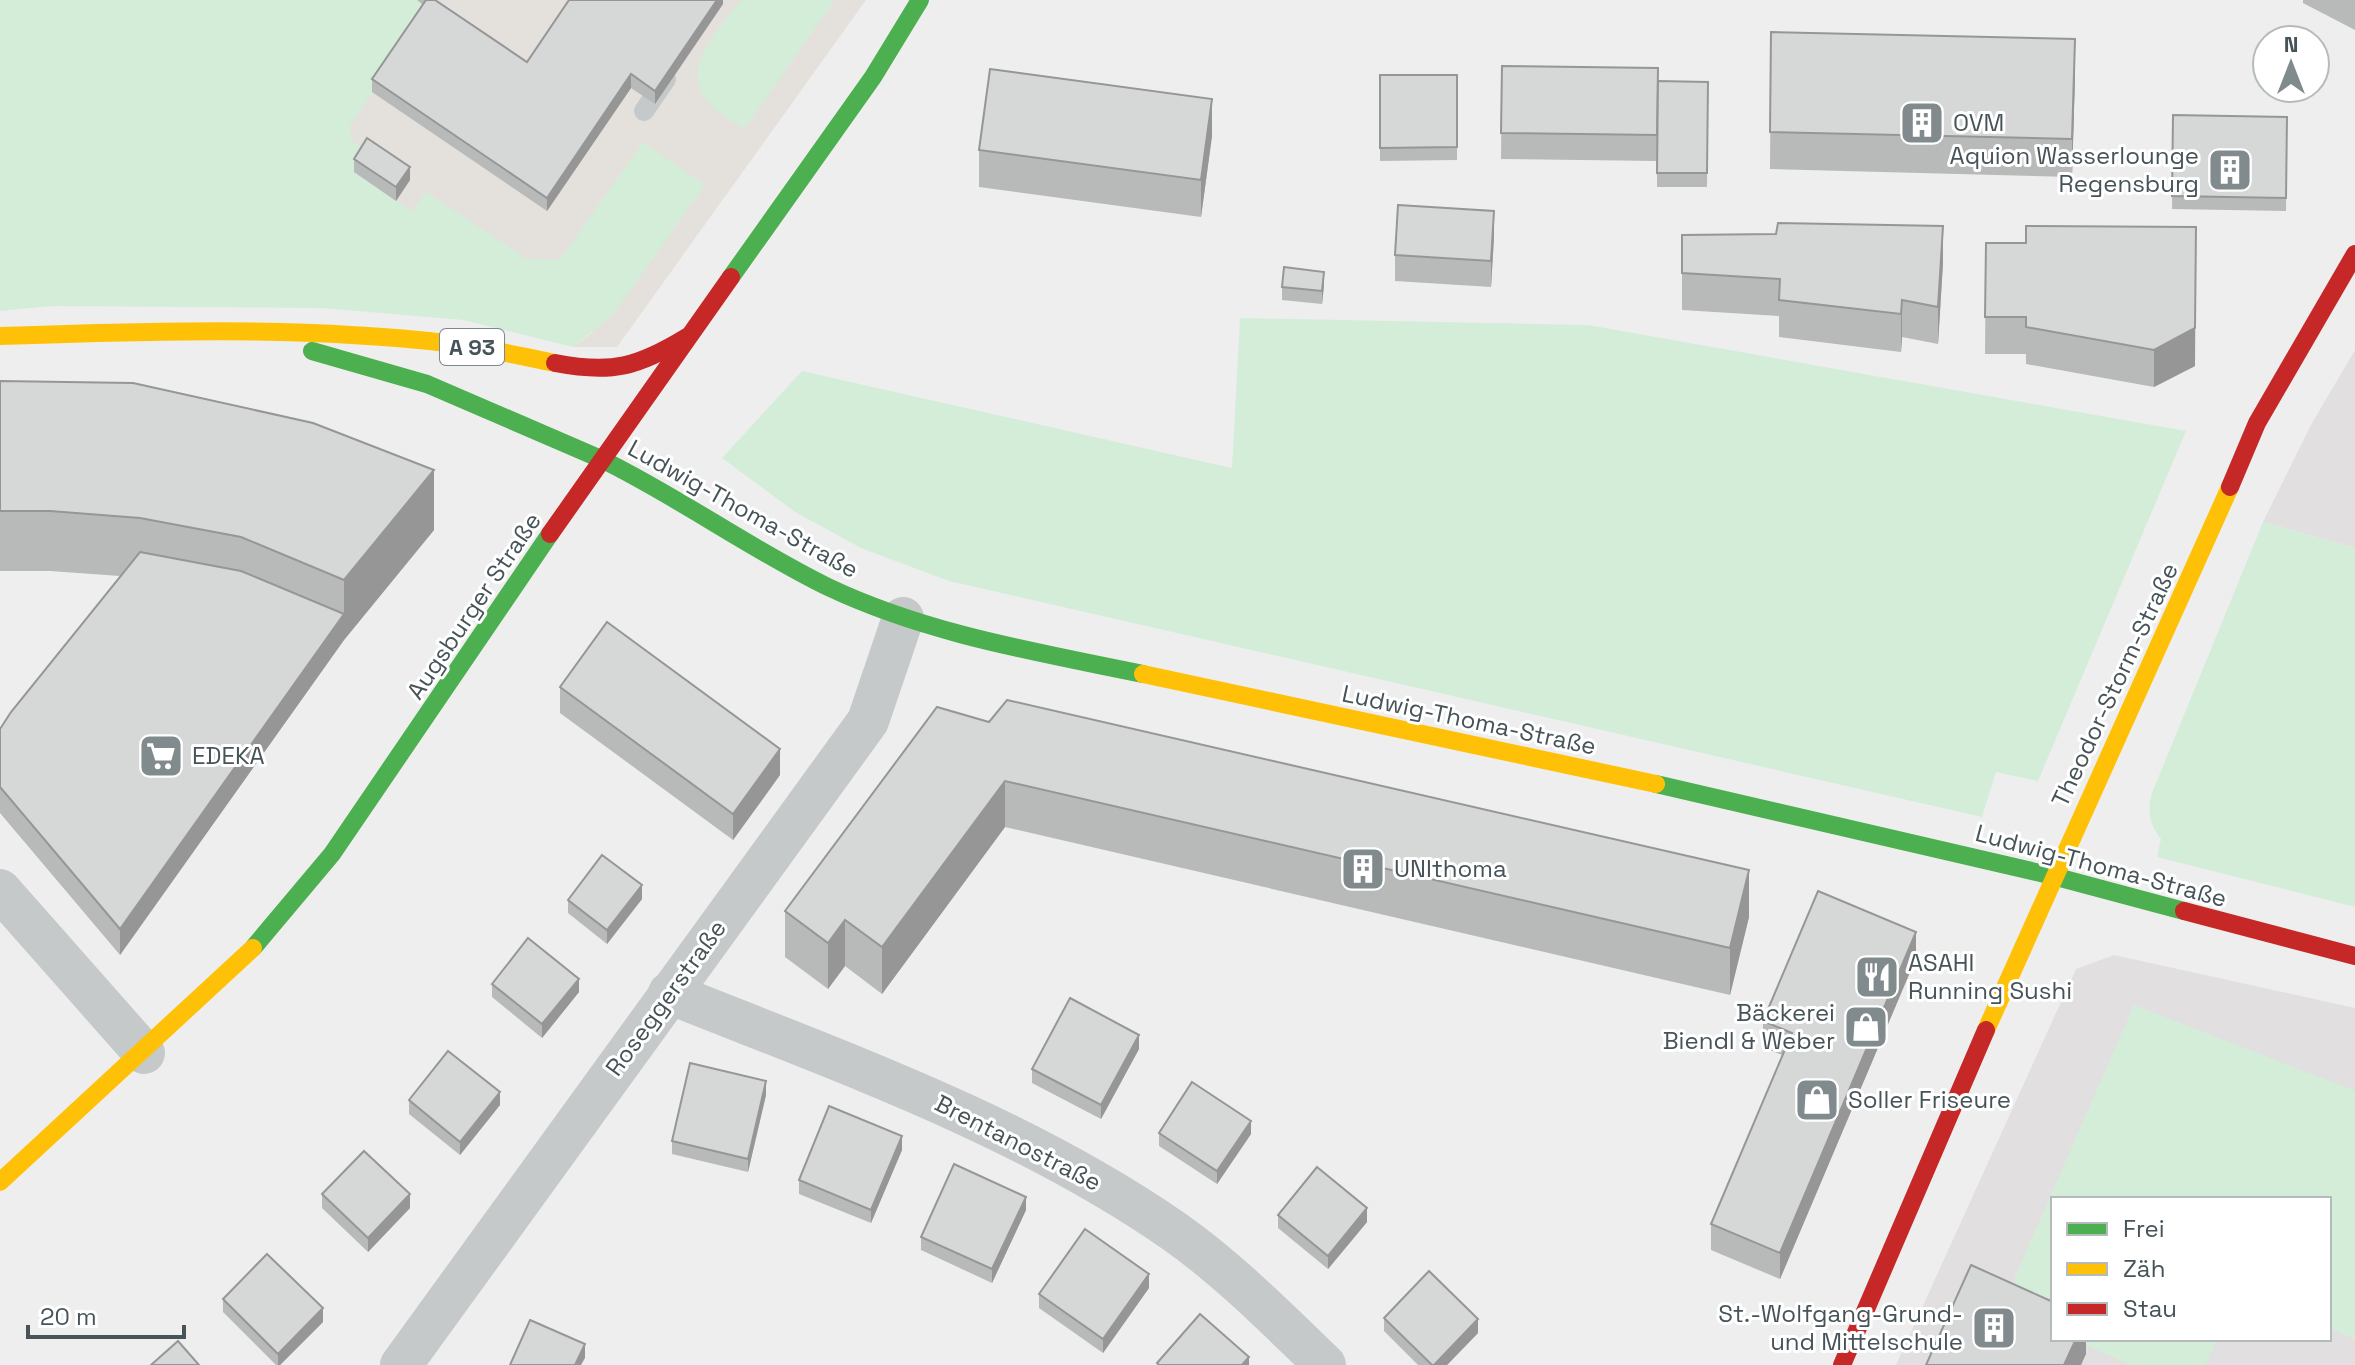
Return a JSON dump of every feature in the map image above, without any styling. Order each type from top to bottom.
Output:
[{"type":"main road","name":"Augsburger Straße","points":[[0,1182],[245,957],[332,854],[601,459],[873,77],[920,0]]},
{"type":"main road","name":"Theodor-Storm-Straße","points":[[1842,1365],[2053,876],[2202,555],[2257,423],[2355,254]]},
{"type":"main road","name":"A 93","points":[[0,336],[149,331],[412,339],[587,369],[646,362],[687,337]]},
{"type":"main road","name":"A 93","points":[[247,334],[427,384],[601,459]]},
{"type":"main road","name":"Ludwig-Thoma-Straße","points":[[601,459],[656,486],[827,586],[903,618],[997,643],[1777,810],[2053,876],[2355,956]]},
{"type":"street","name":"Roseggerstraße","points":[[401,1365],[868,721],[903,618]]},
{"type":"street","points":[[0,890],[144,1053]]},
{"type":"street","name":"Brentanostraße","points":[[669,993],[930,1098],[1102,1185],[1176,1233],[1235,1280],[1325,1365]]},
{"type":"lane","points":[[644,111],[678,62]]},
{"type":"shaded area","points":[[341,0],[866,0],[617,347],[573,347],[593,332],[265,141]]},
{"type":"shaded area","points":[[2355,350],[2355,548],[2263,522],[2312,423]]},
{"type":"shaded area","points":[[2114,955],[2355,1008],[2355,1365],[1896,1365],[2076,969]]},
{"type":"green space","points":[[0,0],[417,0],[429,9],[350,126],[351,140],[367,152],[354,172],[412,212],[426,192],[527,259],[560,260],[643,142],[705,185],[613,315],[573,347],[463,320],[321,308],[52,306],[0,311]]},
{"type":"green space","points":[[742,0],[835,0],[744,129],[709,103],[701,90],[698,76],[700,63],[714,35]]},
{"type":"green space","points":[[1240,318],[1588,325],[2186,431],[2038,781],[1996,772],[1982,817],[949,581],[861,548],[795,512],[722,458],[802,371],[1232,468]]},
{"type":"green space","points":[[2263,522],[2355,548],[2355,907],[2157,857],[2161,839],[2150,817],[2152,793]]},
{"type":"green space","points":[[2134,1005],[2355,1091],[2355,1339],[2331,1329],[2331,1197],[2051,1197],[2051,1330],[2001,1309]]},
{"type":"green space","points":[[2076,1341],[2216,1341],[2206,1365],[2131,1365]]},
{"type":"building","points":[[426,0],[435,0],[527,62],[569,0],[717,0],[655,91],[631,74],[547,198],[372,79]]},
{"type":"building","name":"OVM","points":[[1771,32],[2075,39],[2072,139],[1770,132]]},
{"type":"building","points":[[1502,66],[1658,68],[1657,135],[1501,133]]},
{"type":"building","points":[[990,69],[1212,99],[1201,180],[979,150]]},
{"type":"building","points":[[1380,75],[1457,75],[1457,147],[1380,148]]},
{"type":"building","points":[[1658,81],[1708,82],[1707,173],[1657,173]]},
{"type":"building","name":"Aquion Wasserlounge Regensburg","points":[[2173,115],[2287,117],[2286,198],[2172,196]]},
{"type":"building","points":[[367,138],[410,167],[396,187],[354,159]]},
{"type":"building","points":[[1398,205],[1494,211],[1491,261],[1395,255]]},
{"type":"building","points":[[1778,223],[1943,226],[1938,307],[1902,300],[1901,314],[1779,300],[1780,279],[1682,273],[1682,235],[1776,234]]},
{"type":"building","points":[[2026,226],[2196,227],[2195,328],[2154,350],[2026,327],[2026,317],[1985,317],[1986,243],[2026,243]]},
{"type":"building","points":[[1284,267],[1324,272],[1322,291],[1282,287]]},
{"type":"building","points":[[0,381],[133,383],[313,423],[434,470],[344,580],[241,537],[140,518],[50,511],[0,511]]},
{"type":"building","points":[[140,552],[241,571],[344,614],[120,929],[0,787],[0,729]]},
{"type":"building","points":[[607,622],[780,749],[733,814],[560,687]]},
{"type":"building","points":[[1007,700],[1749,870],[1730,948],[1005,781],[882,947],[845,920],[828,943],[785,911],[937,707],[989,722]]},
{"type":"building","points":[[602,855],[642,885],[607,930],[568,900]]},
{"type":"building","points":[[1818,891],[1916,932],[1780,1253],[1711,1224],[1792,1033],[1763,1021]]},
{"type":"building","points":[[528,938],[579,979],[542,1024],[492,984]]},
{"type":"building","points":[[1070,998],[1139,1035],[1101,1105],[1032,1069]]},
{"type":"building","points":[[448,1051],[500,1092],[460,1142],[409,1100]]},
{"type":"building","points":[[690,1063],[766,1081],[748,1159],[672,1141]]},
{"type":"building","points":[[1192,1082],[1251,1121],[1217,1171],[1159,1133]]},
{"type":"building","points":[[829,1106],[902,1136],[871,1210],[799,1180]]},
{"type":"building","points":[[364,1151],[410,1194],[368,1238],[322,1194]]},
{"type":"building","points":[[954,1164],[1026,1197],[992,1269],[921,1237]]},
{"type":"building","points":[[1317,1167],[1367,1208],[1328,1256],[1278,1215]]},
{"type":"building","points":[[1085,1229],[1149,1274],[1103,1339],[1039,1294]]},
{"type":"building","points":[[267,1254],[323,1308],[278,1354],[223,1299]]},
{"type":"building","points":[[1971,1265],[2051,1301],[2051,1341],[2075,1341],[2064,1365],[1926,1365]]},
{"type":"building","points":[[1429,1271],[1478,1319],[1434,1365],[1384,1318]]},
{"type":"building","points":[[1200,1314],[1249,1357],[1242,1365],[1157,1363]]},
{"type":"building","points":[[530,1320],[585,1344],[575,1365],[510,1365]]},
{"type":"building","points":[[178,1341],[199,1365],[151,1365]]},
{"type":"traffic: fast","points":[[731,277],[873,77],[920,0]]},
{"type":"traffic: fast","points":[[312,351],[427,384],[601,459]]},
{"type":"traffic: fast","points":[[601,459],[799,572],[866,603],[983,640],[1143,674]]},
{"type":"traffic: fast","points":[[253,948],[332,854],[550,534]]},
{"type":"traffic: fast","points":[[1656,784],[2053,876],[2184,911]]},
{"type":"traffic: slow","points":[[0,336],[167,332],[336,334],[460,345],[555,363]]},
{"type":"traffic: slow","points":[[1986,1030],[2230,487]]},
{"type":"traffic: slow","points":[[1143,674],[1656,784]]},
{"type":"traffic: slow","points":[[0,1182],[253,948]]},
{"type":"traffic: jam","points":[[2230,487],[2257,423],[2355,254]]},
{"type":"traffic: jam","points":[[550,534],[731,277]]},
{"type":"traffic: jam","points":[[555,363],[609,368],[639,361],[687,337]]},
{"type":"traffic: jam","points":[[2184,911],[2355,956]]},
{"type":"traffic: jam","points":[[1842,1365],[1986,1030]]},
{"type":"place","name":"OVM","points":[[1922,123]]},
{"type":"place","name":"Aquion Wasserlounge Regensburg","points":[[2230,170]]},
{"type":"place","name":"EDEKA","points":[[161,756]]},
{"type":"place","name":"UNIthoma","points":[[1363,869]]},
{"type":"place","name":"ASAHI Running Sushi","points":[[1877,977]]},
{"type":"place","name":"Bäckerei Biendl & Weber","points":[[1866,1027]]},
{"type":"place","name":"Soller Friseure","points":[[1817,1100]]},
{"type":"place","name":"St.-Wolfgang-Grund- und Mittelschule","points":[[1994,1328]]}]
